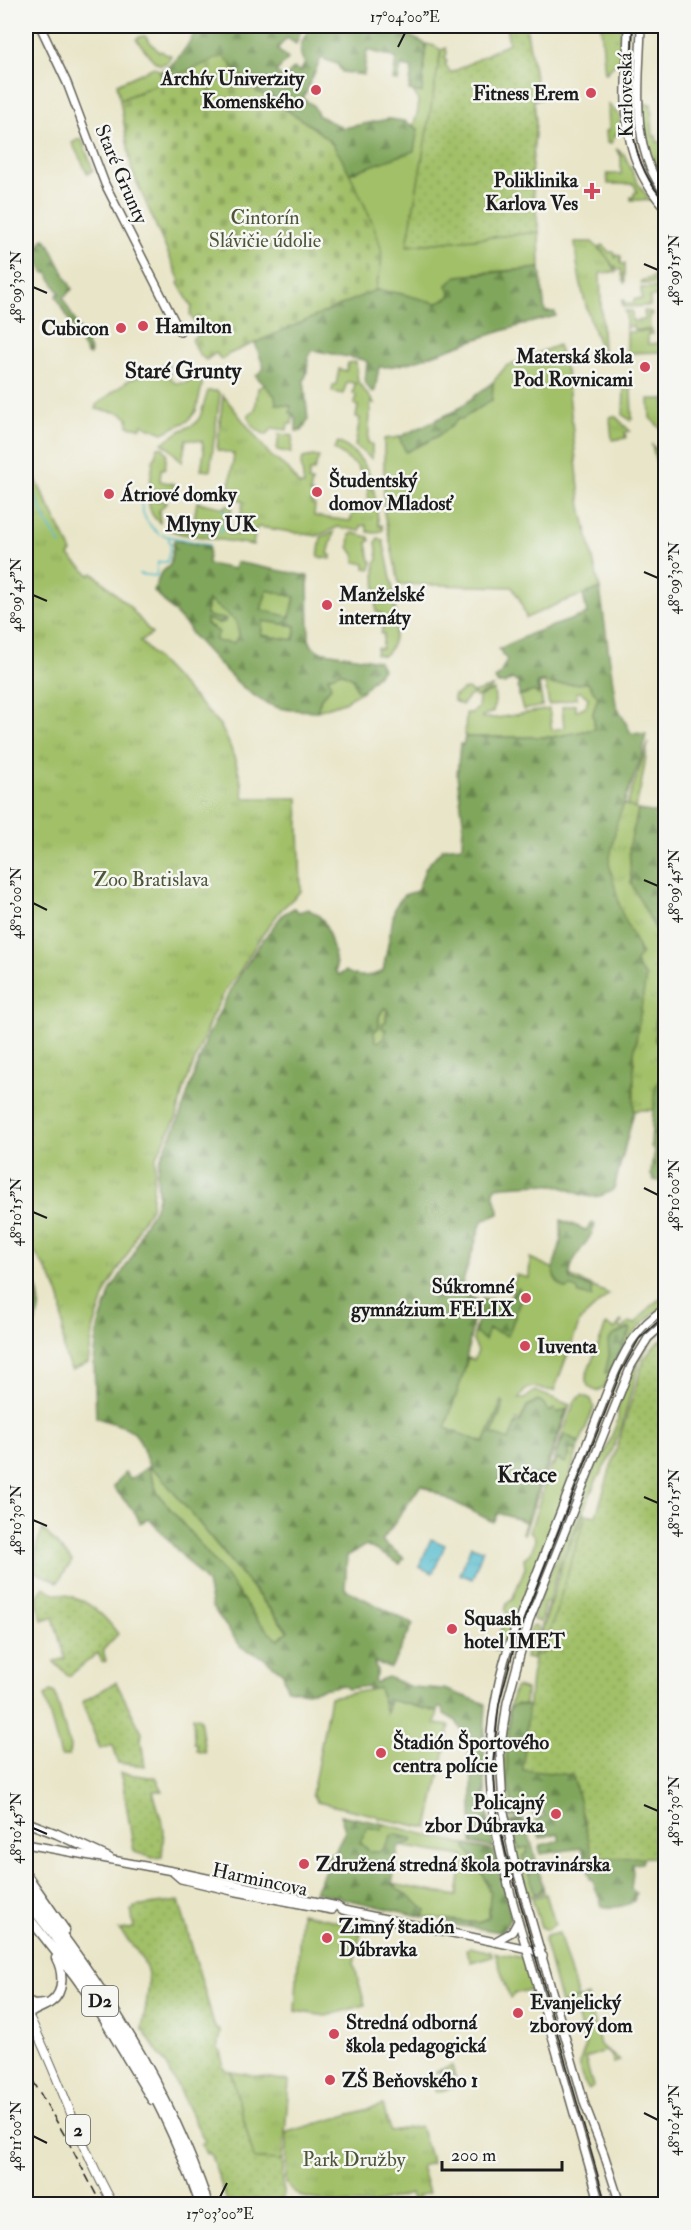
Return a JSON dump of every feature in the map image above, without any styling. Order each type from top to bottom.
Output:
[{"type":"highway","points":[[26,1822],[57,1833],[109,1858]]},
{"type":"highway","points":[[26,1874],[73,1942],[77,1955]]},
{"type":"highway","name":"D2","points":[[26,1888],[77,1955],[119,2016],[152,2074],[180,2132],[208,2205]]},
{"type":"highway","name":"D2","points":[[26,1900],[82,1973],[129,2047],[162,2111],[183,2158],[200,2205]]},
{"type":"highway","points":[[26,1914],[96,2006],[147,2094],[162,2111]]},
{"type":"highway","points":[[26,2018],[57,1996],[61,1980],[59,1964],[47,1941]]},
{"type":"highway","points":[[26,2001],[34,2005],[48,2004]]},
{"type":"main road","name":"Staré Grunty","points":[[40,26],[67,82],[105,184],[180,332]]},
{"type":"main road","name":"Karloveská","points":[[628,26],[626,106],[628,135],[634,162],[647,186],[666,209]]},
{"type":"main road","name":"Karloveská","points":[[641,26],[640,135],[651,172],[666,194]]},
{"type":"main road","points":[[626,106],[640,107]]},
{"type":"main road","points":[[600,2205],[518,1920],[492,1804],[490,1751],[494,1708],[500,1675],[509,1645],[605,1399],[632,1340],[646,1322],[666,1308]]},
{"type":"main road","points":[[620,2205],[585,2105],[538,1937],[516,1868],[505,1821],[500,1766],[502,1727],[529,1621],[619,1395],[639,1350],[651,1334],[666,1322]]},
{"type":"main road","name":"Harmincova","points":[[26,1844],[109,1858],[309,1900],[343,1910],[533,1950],[543,1956]]},
{"type":"main road","points":[[494,1942],[512,1932],[518,1920]]},
{"type":"main road","points":[[527,1949],[538,1937]]},
{"type":"main road","name":"2","points":[[26,2018],[45,2054],[113,2205]]},
{"type":"green space","points":[[198,26],[303,26],[296,44],[287,38],[277,49],[288,59],[276,72],[284,79],[294,68],[300,72],[305,63],[301,49],[310,26],[384,26],[383,30],[387,32],[391,27],[426,44],[422,93],[409,90],[412,68],[401,66],[398,81],[393,80],[396,58],[367,50],[364,75],[342,72],[337,64],[321,58],[303,99],[313,105],[319,116],[343,128],[389,119],[404,121],[418,129],[414,151],[348,174],[333,144],[313,127],[256,91],[223,57],[163,82],[160,71],[178,58]]},
{"type":"green space","points":[[506,26],[526,26],[536,83],[538,83],[542,99],[534,100],[536,123],[531,177],[539,232],[407,246],[441,50],[446,48],[447,62],[445,64],[451,73],[509,43]]},
{"type":"green space","points":[[601,26],[621,26],[621,59],[605,74]]},
{"type":"green space","points":[[145,36],[159,52],[171,55],[168,62],[161,65],[154,61],[136,39]]},
{"type":"green space","points":[[426,44],[441,50],[408,246],[539,232],[540,268],[476,273],[451,296],[437,304],[398,293],[375,290],[380,259],[375,230],[348,174],[418,129],[413,126],[418,104],[413,91],[422,92]]},
{"type":"green space","name":"Cintorín Slávičie údolie","points":[[223,56],[254,88],[330,142],[343,162],[367,211],[381,250],[381,260],[375,290],[229,354],[221,360],[216,353],[206,360],[192,342],[193,338],[200,334],[190,314],[192,307],[178,283],[180,281],[132,171],[120,100]]},
{"type":"green space","points":[[154,67],[160,71],[163,82],[120,100],[117,84]]},
{"type":"green space","points":[[608,104],[620,116],[619,129],[611,143],[607,143],[606,131],[609,130]]},
{"type":"green space","points":[[642,104],[651,104],[653,136],[656,136],[657,142],[663,142],[665,191],[653,169],[646,149]]},
{"type":"green space","points":[[79,139],[82,140],[93,170],[88,174],[72,143]]},
{"type":"green space","points":[[616,149],[624,154],[639,185],[650,200],[631,200],[637,192],[634,184],[608,184],[607,174],[621,174],[621,156]]},
{"type":"green space","points":[[44,238],[72,289],[63,298],[91,352],[90,355],[87,354],[56,296],[59,293],[47,272],[44,273],[34,254]]},
{"type":"green space","points":[[575,242],[592,242],[607,257],[616,272],[600,273],[603,353],[584,299]]},
{"type":"green space","points":[[603,245],[609,252],[614,252],[616,259],[616,255],[621,256],[621,264],[625,264],[625,283],[621,269],[617,270],[616,266],[615,268],[599,247]]},
{"type":"green space","points":[[665,245],[665,283],[641,284],[641,281],[654,277],[655,270],[664,261]]},
{"type":"green space","points":[[540,268],[545,312],[555,312],[556,316],[497,332],[410,362],[379,367],[375,391],[372,392],[365,383],[367,362],[364,360],[312,350],[304,380],[308,420],[302,431],[296,431],[296,421],[293,413],[290,413],[291,406],[276,404],[275,396],[256,376],[264,368],[255,343],[375,290],[437,303],[451,296],[447,285],[457,276]]},
{"type":"green space","points":[[665,287],[665,296],[650,297],[650,306],[623,307],[622,300],[624,303],[634,303],[634,299],[642,299],[641,288]]},
{"type":"green space","points":[[624,311],[632,311],[632,321],[645,320],[644,311],[651,312],[652,315],[649,315],[650,330],[634,330],[633,326],[627,327],[626,331],[626,312]]},
{"type":"green space","points":[[652,331],[653,334],[648,334],[648,344],[661,343],[660,333],[665,333],[665,352],[627,353],[627,332]]},
{"type":"green space","points":[[558,345],[567,375],[581,507],[600,589],[526,618],[520,600],[512,587],[399,584],[384,513],[384,439],[399,437],[406,452],[451,427],[458,419],[492,400],[493,382],[506,366]]},
{"type":"green space","points":[[168,362],[170,378],[175,383],[186,383],[194,375],[201,376],[202,386],[196,411],[188,421],[163,433],[144,424],[141,428],[128,426],[128,418],[121,413],[96,409],[96,405],[129,380],[158,369]]},
{"type":"green space","points":[[356,362],[358,382],[374,403],[371,402],[368,443],[372,444],[372,459],[355,446],[360,418],[356,417],[358,406],[355,405],[356,395],[353,394],[355,383],[347,382],[343,394],[332,392],[339,369],[346,371],[348,363]]},
{"type":"green space","points":[[493,382],[492,400],[462,419],[458,419],[434,438],[406,452],[399,437],[455,411]]},
{"type":"green space","points":[[265,385],[292,409],[292,424],[288,424],[287,430],[273,428],[266,435],[250,422],[248,415],[255,410],[258,388]]},
{"type":"green space","points":[[624,385],[635,385],[631,387],[632,419],[630,420],[623,415]]},
{"type":"green space","points":[[208,391],[217,391],[220,394],[210,471],[201,470],[204,451],[202,441],[186,439],[182,462],[162,443],[195,424],[200,417]]},
{"type":"green space","points":[[223,395],[270,455],[288,469],[299,485],[304,485],[301,464],[303,458],[319,457],[314,471],[310,471],[308,481],[312,482],[310,493],[313,494],[312,504],[315,505],[314,516],[350,521],[355,508],[370,508],[366,477],[364,478],[357,466],[334,449],[338,442],[360,458],[371,478],[379,526],[382,525],[383,530],[375,533],[368,532],[366,525],[361,526],[360,531],[338,527],[317,536],[259,527],[256,529],[253,545],[182,534],[167,529],[171,523],[193,526],[197,502],[225,508],[226,505],[232,506],[228,534],[238,535],[243,501],[228,496],[234,454],[217,450]]},
{"type":"green space","points":[[649,399],[665,399],[665,433],[650,418]]},
{"type":"green space","points":[[612,416],[630,431],[625,432],[626,438],[612,440],[610,418]]},
{"type":"green space","points":[[279,434],[293,436],[291,453],[277,450]]},
{"type":"green space","points":[[652,445],[665,458],[665,497]]},
{"type":"green space","points":[[158,447],[162,447],[167,453],[165,469],[161,469],[160,481],[175,484],[174,493],[149,489]]},
{"type":"green space","name":"Zoo Bratislava","points":[[26,460],[72,552],[69,556],[90,575],[93,573],[130,607],[152,634],[140,641],[220,725],[235,760],[244,798],[298,798],[301,891],[280,911],[258,941],[227,988],[212,1016],[182,1094],[177,1117],[156,1157],[151,1208],[140,1224],[130,1250],[107,1289],[94,1327],[88,1363],[72,1370],[63,1346],[59,1295],[46,1270],[26,1242]]},
{"type":"green space","points":[[149,499],[167,502],[159,511],[160,523],[151,512]]},
{"type":"green space","points":[[334,532],[328,554],[331,555],[331,559],[318,557],[321,537]]},
{"type":"green space","points":[[353,533],[369,537],[370,541],[367,542],[370,561],[372,561],[371,569],[365,568],[365,564],[355,562],[355,556],[349,547],[350,535]]},
{"type":"green space","points":[[378,538],[383,540],[395,601],[396,619],[395,635],[391,647],[383,656],[376,654],[377,648],[382,649],[384,634],[381,634],[385,618],[380,617],[381,613],[376,612],[375,563],[378,560],[376,542]]},
{"type":"green space","points":[[174,540],[209,546],[208,564],[234,569],[236,562],[308,576],[309,639],[312,646],[319,651],[379,661],[383,669],[362,691],[356,689],[353,678],[341,672],[328,677],[331,687],[321,698],[317,711],[288,710],[271,705],[233,679],[154,591],[160,574],[170,565]],"holes":[[[267,590],[295,597],[290,617],[261,610]],[[208,600],[236,621],[239,634],[234,643],[219,642],[215,639],[219,632],[206,624],[206,619],[218,623],[225,622],[226,619],[210,617],[206,614]],[[263,621],[296,626],[294,640],[261,635]]]},
{"type":"green space","points":[[600,589],[616,704],[631,733],[646,734],[642,756],[617,822],[636,940],[646,977],[634,1054],[634,1112],[614,1189],[597,1197],[583,1195],[562,1187],[539,1184],[497,1187],[495,1190],[494,1197],[499,1214],[482,1221],[460,1291],[477,1300],[464,1372],[445,1428],[484,1443],[502,1401],[504,1403],[492,1434],[509,1440],[515,1425],[521,1421],[527,1407],[538,1400],[549,1412],[554,1409],[558,1413],[567,1409],[526,1522],[498,1513],[493,1522],[421,1485],[382,1541],[404,1558],[400,1564],[366,1545],[347,1556],[345,1589],[413,1624],[391,1668],[374,1662],[377,1670],[374,1681],[377,1683],[388,1677],[411,1687],[444,1689],[486,1704],[484,1776],[487,1812],[494,1848],[472,1843],[472,1766],[469,1756],[471,1733],[461,1729],[456,1721],[444,1714],[443,1708],[438,1708],[438,1712],[390,1700],[386,1713],[379,1688],[369,1690],[368,1686],[348,1689],[343,1685],[307,1692],[287,1689],[283,1673],[262,1657],[241,1647],[212,1607],[207,1583],[149,1519],[140,1523],[136,1514],[113,1487],[125,1472],[130,1479],[148,1467],[158,1494],[224,1573],[258,1621],[278,1640],[288,1631],[158,1473],[153,1470],[135,1434],[127,1428],[96,1417],[94,1362],[98,1328],[111,1290],[133,1255],[143,1226],[154,1210],[158,1197],[159,1161],[179,1119],[207,1037],[232,987],[259,945],[283,914],[294,908],[299,912],[308,909],[324,922],[332,944],[336,972],[339,975],[346,971],[364,976],[383,971],[395,907],[404,895],[417,891],[426,867],[443,848],[462,846],[463,821],[457,775],[460,744],[463,745],[465,737],[553,737],[595,729],[593,713],[598,697],[588,683],[551,685],[545,681],[537,683],[538,695],[534,691],[519,696],[518,683],[512,679],[504,684],[498,684],[495,679],[507,660],[499,649],[530,634],[587,614],[583,594]],"holes":[[[384,1008],[387,1009],[386,1021],[382,1024],[382,1028],[386,1030],[384,1038],[378,1042],[375,1040],[374,1032],[379,1027],[379,1016]]]},
{"type":"green space","points":[[267,590],[295,597],[290,618],[261,610]]},
{"type":"green space","points":[[208,600],[236,621],[239,634],[234,643],[219,642],[215,639],[213,627],[206,624],[206,619],[223,623],[206,614]]},
{"type":"green space","points":[[263,621],[296,626],[294,640],[261,635]]},
{"type":"green space","points":[[341,672],[353,678],[356,689],[362,691],[344,702],[317,711],[321,698],[331,687],[328,677]]},
{"type":"green space","points":[[545,681],[552,685],[588,683],[598,697],[593,713],[595,729],[553,737],[465,737],[466,713],[471,713],[478,708],[479,697],[494,690],[493,712],[482,718],[497,718],[549,709],[552,730],[564,728],[562,707],[575,704],[576,711],[586,706],[588,698],[581,692],[576,693],[577,698],[549,705],[545,683],[539,684],[543,706],[523,710],[519,696],[534,691],[539,693],[537,683]]},
{"type":"green space","points":[[492,687],[476,697],[474,694],[467,698],[462,705],[454,701],[454,695],[462,690],[468,689],[473,693]]},
{"type":"green space","points":[[648,743],[642,783],[633,813],[629,820],[620,826]]},
{"type":"green space","points":[[624,804],[638,810],[629,847],[631,883],[665,948],[665,1001],[656,1013],[655,1041],[665,1050],[665,1071],[655,1089],[654,1110],[634,1112],[634,1054],[646,977],[638,968],[636,961],[641,953],[621,911],[609,863],[617,822]]},
{"type":"green space","points":[[638,810],[665,814],[665,948],[631,883],[629,847]]},
{"type":"green space","points":[[665,1001],[665,1050],[655,1041],[656,1012]]},
{"type":"green space","points":[[384,1008],[387,1009],[384,1038],[378,1042],[375,1040],[374,1032],[379,1027],[379,1016]]},
{"type":"green space","points":[[665,1071],[666,1180],[663,1182],[654,1180],[651,1175],[655,1152],[651,1146],[654,1089],[657,1080]]},
{"type":"green space","points":[[561,1220],[586,1230],[592,1223],[595,1225],[593,1232],[575,1258],[570,1273],[571,1281],[592,1289],[592,1297],[579,1294],[577,1289],[571,1287],[566,1289],[556,1279],[553,1269],[561,1242]]},
{"type":"green space","name":"Iuventa","points":[[530,1258],[609,1294],[580,1321],[554,1391],[530,1387],[519,1399],[524,1399],[535,1391],[570,1405],[524,1534],[522,1533],[567,1409],[558,1413],[549,1412],[538,1400],[527,1406],[520,1421],[517,1420],[509,1440],[484,1443],[445,1428],[468,1358],[474,1360],[478,1351],[473,1341],[475,1327],[475,1333],[487,1327],[519,1298],[511,1296],[516,1275],[529,1278]]},
{"type":"green space","points":[[26,1271],[36,1287],[40,1302],[37,1318],[29,1334],[26,1330]]},
{"type":"green space","points":[[518,1288],[521,1299],[508,1336],[489,1329],[485,1340],[475,1333],[482,1298],[503,1301],[511,1297]]},
{"type":"green space","points":[[665,1297],[665,1305],[636,1331],[629,1341],[604,1387],[597,1391],[589,1387],[586,1376],[606,1325],[615,1329],[621,1321],[619,1325],[622,1329],[630,1322],[635,1324],[652,1305]]},
{"type":"green space","points":[[665,1325],[665,1329],[641,1356],[622,1425],[609,1459],[596,1481],[560,1563],[548,1603],[545,1602],[540,1622],[533,1620],[575,1510],[595,1467],[604,1455],[618,1420],[618,1408],[630,1374],[652,1336]]},
{"type":"green space","points":[[630,1328],[609,1372],[605,1373],[609,1355],[608,1341],[613,1335]]},
{"type":"green space","points":[[665,1338],[665,1857],[593,1858],[573,1775],[523,1770],[531,1677],[535,1655],[543,1654],[586,1514],[596,1516],[644,1359],[657,1343]]},
{"type":"green space","points":[[582,1395],[591,1399],[594,1407],[580,1443],[563,1439],[562,1445],[555,1454],[575,1401]]},
{"type":"green space","points":[[565,1434],[580,1443],[577,1451],[570,1448],[568,1454],[570,1455],[565,1463],[558,1459],[553,1466],[556,1454]]},
{"type":"green space","points":[[571,1448],[577,1451],[567,1487],[504,1649],[500,1651],[493,1649],[507,1615],[505,1609],[507,1603],[512,1600],[525,1568],[524,1558],[533,1546],[535,1537],[530,1531],[551,1465],[568,1454]]},
{"type":"green space","points":[[148,1467],[158,1473],[288,1632],[278,1640],[258,1621],[223,1573],[158,1494]]},
{"type":"green space","points":[[584,1512],[586,1514],[543,1655],[535,1655],[562,1564]]},
{"type":"green space","points":[[43,1529],[72,1561],[58,1582],[35,1572],[36,1547]]},
{"type":"green space","points":[[44,1587],[54,1593],[85,1602],[108,1622],[118,1634],[103,1650],[106,1661],[102,1662],[98,1653],[69,1676],[54,1662],[65,1658],[53,1617],[42,1620],[36,1598]]},
{"type":"green space","points":[[543,1623],[532,1659],[525,1658],[531,1627],[538,1628],[534,1642],[536,1643]]},
{"type":"green space","points":[[116,1682],[142,1733],[145,1766],[118,1763],[113,1745],[100,1749],[82,1702]]},
{"type":"green space","points":[[517,1687],[526,1690],[525,1705],[510,1709],[507,1780],[512,1802],[509,1818],[504,1786],[503,1753],[510,1704]]},
{"type":"green space","name":"Štadión Športového centra polície","points":[[379,1688],[386,1712],[390,1700],[438,1712],[435,1724],[450,1726],[428,1828],[317,1802],[312,1794],[330,1697]]},
{"type":"green space","points":[[50,1691],[55,1693],[70,1747],[69,1756],[61,1756],[45,1699]]},
{"type":"green space","points":[[516,1704],[529,1706],[523,1770],[573,1775],[593,1858],[644,1857],[642,1863],[632,1864],[631,1889],[636,1893],[634,1901],[618,1907],[602,1906],[592,1879],[590,1879],[582,1848],[541,1854],[539,1848],[542,1845],[560,1840],[558,1833],[540,1838],[535,1820],[545,1816],[544,1813],[534,1816],[531,1807],[521,1810],[522,1816],[510,1818],[512,1801],[507,1779],[507,1759],[510,1708]]},
{"type":"green space","points":[[193,1716],[200,1718],[205,1753],[197,1751],[197,1744],[194,1743]]},
{"type":"green space","points":[[121,1773],[156,1778],[163,1791],[153,1791],[164,1830],[162,1857],[153,1858],[134,1852]]},
{"type":"green space","points":[[340,1815],[384,1824],[381,1830],[368,1827],[360,1842],[369,1851],[382,1851],[393,1834],[412,1838],[412,1842],[399,1846],[392,1884],[426,1910],[424,1917],[315,1892],[325,1870],[326,1857],[336,1850],[345,1830]]},
{"type":"green space","points":[[522,1818],[512,1823],[513,1831],[518,1840],[528,1847],[529,1871],[533,1881],[542,1890],[543,1887],[544,1892],[529,1897],[514,1848],[509,1822]]},
{"type":"green space","points":[[522,1818],[532,1844],[543,1887],[538,1894],[534,1894],[530,1874],[522,1867],[523,1856],[527,1853],[528,1847],[519,1849],[513,1831],[513,1823]]},
{"type":"green space","points":[[384,1824],[467,1845],[466,1848],[483,1874],[490,1893],[489,1917],[478,1923],[424,1917],[426,1910],[392,1884],[457,1896],[463,1856],[399,1846],[412,1842],[412,1838],[382,1851],[369,1851],[360,1842],[368,1827],[381,1830]]},
{"type":"green space","points":[[467,1845],[494,1851],[511,1917],[500,1932],[449,1924],[444,1920],[478,1923],[489,1917],[490,1893],[483,1874],[466,1848]]},
{"type":"green space","points":[[546,1894],[555,1924],[548,1930],[541,1927],[532,1898]]},
{"type":"green space","points":[[179,1901],[215,2028],[221,2031],[218,2050],[224,2069],[231,2072],[254,2159],[283,2160],[283,2201],[275,2204],[228,2204],[210,2153],[206,2154],[201,2144],[205,2142],[166,2064],[142,2029],[149,1985],[146,1966],[132,1944],[119,1930],[134,1928],[131,1910],[134,1907]]},
{"type":"green space","points":[[301,1913],[362,1927],[354,1964],[365,2005],[326,2016],[295,2011]]},
{"type":"green space","points":[[559,1933],[578,1998],[561,2003],[544,1940],[546,1936]]},
{"type":"green space","points":[[470,1947],[491,1952],[492,1956],[471,1962],[466,1950]]},
{"type":"green space","points":[[495,1953],[525,1958],[540,2011],[536,2013],[529,1990],[516,1993],[510,1998]]},
{"type":"green space","points":[[588,1996],[600,2045],[620,2061],[613,2063],[612,2056],[605,2051],[585,2058],[593,2087],[589,2090],[580,2072],[581,2058],[586,2046],[574,2005],[564,2008],[566,2013],[561,2004]]},
{"type":"green space","points":[[452,2066],[458,2086],[436,2092],[434,2086],[445,2082],[442,2071],[436,2073],[436,2071]]},
{"type":"green space","points":[[231,2072],[289,2081],[283,2160],[254,2159]]},
{"type":"green space","name":"Park Družby","points":[[383,2105],[390,2131],[420,2126],[432,2163],[421,2166],[429,2193],[417,2196],[420,2204],[414,2204],[410,2194],[374,2204],[341,2204],[302,2197],[289,2188],[286,2183],[287,2132]]},
{"type":"water","points":[[431,1539],[445,1545],[433,1573],[419,1567]]},
{"type":"water","points":[[471,1546],[483,1550],[472,1579],[460,1574]]},
{"type":"waterway","points":[[26,476],[49,526],[61,545]]},
{"type":"waterway","points":[[141,495],[145,517],[159,534]]},
{"type":"waterway","points":[[222,510],[226,511],[224,523]]},
{"type":"waterway","points":[[197,529],[221,532],[223,525]]},
{"type":"waterway","points":[[162,535],[209,545]]},
{"type":"waterway","points":[[139,574],[156,576],[158,562],[167,562],[171,543],[169,538]]},
{"type":"waterway","points":[[661,1184],[666,1183]]},
{"type":"tram line","points":[[633,26],[631,96],[635,141],[641,163],[651,184],[666,203]]},
{"type":"tram line","points":[[606,2204],[506,1853],[496,1807],[493,1762],[499,1704],[517,1637],[621,1372],[639,1339],[666,1314]]},
{"type":"railway","points":[[26,2069],[101,2204]]},
{"type":"place","name":"Archív Univerzity Komenského","points":[[316,90]]},
{"type":"place","name":"Fitness Erem","points":[[591,93]]},
{"type":"place","name":"Poliklinika Karlova Ves","points":[[592,191]]},
{"type":"place","name":"Hamilton","points":[[143,326]]},
{"type":"place","name":"Cubicon","points":[[121,328]]},
{"type":"place","name":"Materská škola Pod Rovnicami","points":[[645,367]]},
{"type":"place","name":"Študentský domov Mladosť","points":[[317,492]]},
{"type":"place","name":"Átriové domky","points":[[109,494]]},
{"type":"place","name":"Manželské internáty","points":[[327,605]]},
{"type":"place","name":"Súkromné gymnázium FELIX","points":[[526,1298]]},
{"type":"place","name":"Iuventa","points":[[525,1346]]},
{"type":"place","name":"Squash hotel IMET","points":[[452,1629]]},
{"type":"place","name":"Štadión Športového centra polície","points":[[381,1753]]},
{"type":"place","name":"Policajný zbor Dúbravka","points":[[556,1814]]},
{"type":"place","name":"Združená stredná škola potravinárska","points":[[304,1864]]},
{"type":"place","name":"Zimný štadión Dúbravka","points":[[327,1938]]},
{"type":"place","name":"Evanjelický zborový dom","points":[[518,2013]]},
{"type":"place","name":"Stredná odborná škola pedagogická","points":[[334,2034]]},
{"type":"place","name":"ZŠ Beňovského 1","points":[[330,2080]]},
{"type":"district","name":"Staré Grunty","points":[[183,370]]},
{"type":"district","name":"Mlyny UK","points":[[211,524]]},
{"type":"district","name":"Krčace","points":[[527,1474]]}]
